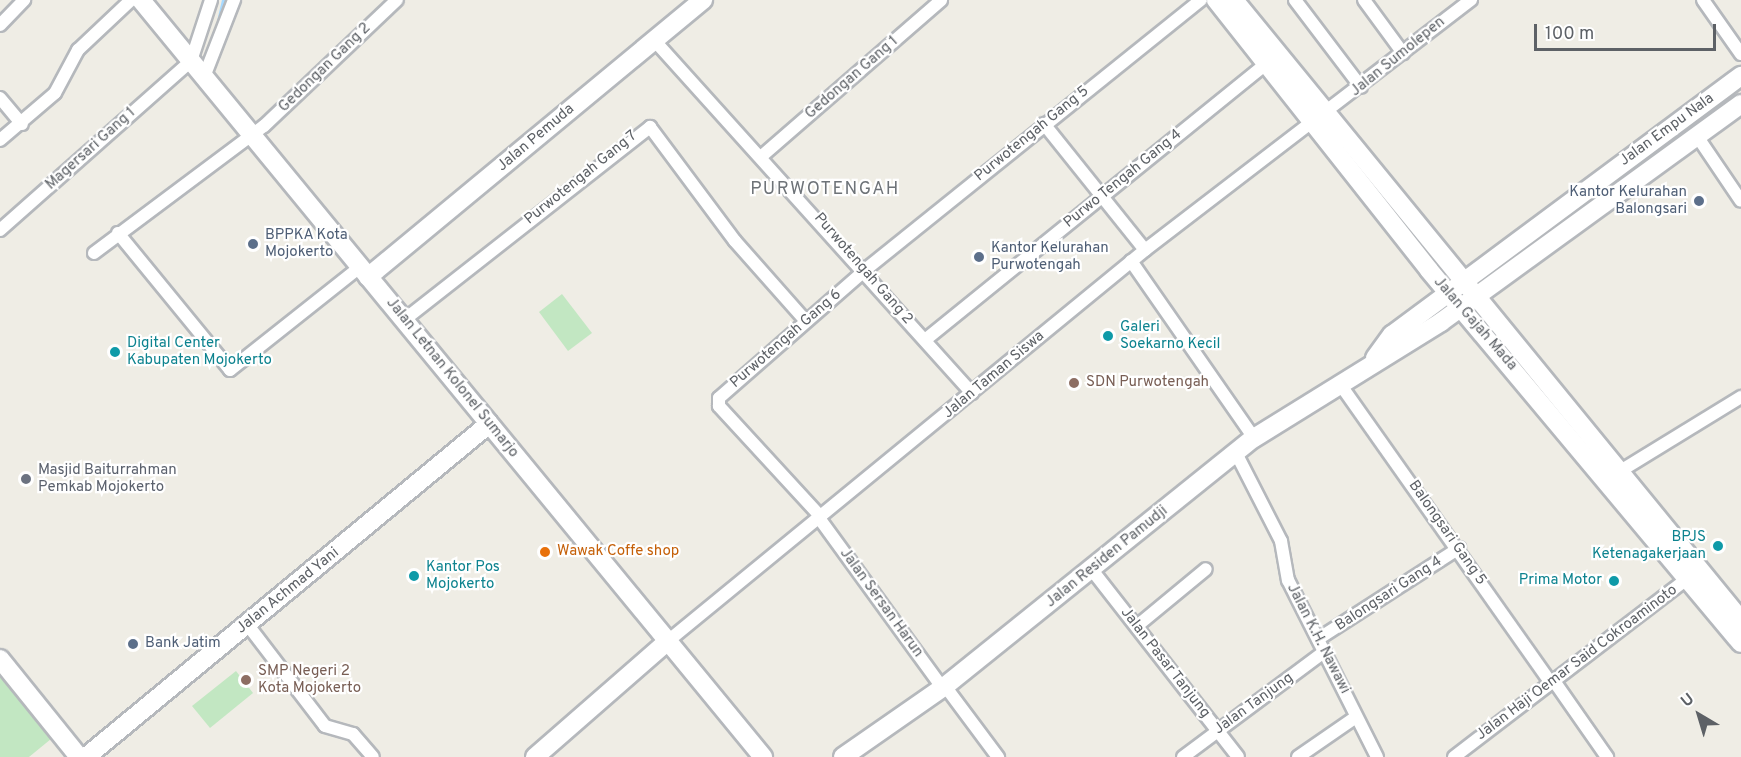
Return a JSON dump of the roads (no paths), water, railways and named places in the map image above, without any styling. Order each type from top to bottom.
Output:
[{"type":"main road","name":"Jalan Pemuda","points":[[364,272],[703,0]]},
{"type":"main road","name":"Jalan Gajah Mada","points":[[1216,0],[1266,64],[1318,119]]},
{"type":"main road","name":"Jalan Gajah Mada","points":[[1234,0],[1318,119],[1468,304],[1694,574],[1741,620]]},
{"type":"main road","name":"Jalan Letnan Kolonel Sumarjo","points":[[133,1],[188,65],[204,77],[763,757]]},
{"type":"main road","name":"Jalan Empu Nala","points":[[1455,288],[1741,76]]},
{"type":"main road","name":"Jalan Empu Nala","points":[[1468,304],[1741,104]]},
{"type":"main road","name":"Jalan Residen Pamudji","points":[[1374,360],[1392,335],[1455,288]]},
{"type":"main road","name":"Jalan Gajah Mada","points":[[1468,304],[1622,470],[1741,643]]},
{"type":"main road","name":"Jalan Residen Pamudji","points":[[843,757],[943,686],[1092,570],[1254,438],[1374,360],[1399,350],[1468,304]]},
{"type":"main road","name":"Jalan Achmad Yani","points":[[98,753],[247,624],[489,424]]},
{"type":"main road","points":[[535,757],[668,641]]},
{"type":"main road","points":[[0,659],[79,757]]},
{"type":"street","points":[[0,25],[24,0]]},
{"type":"street","points":[[188,65],[211,0]]},
{"type":"street","points":[[204,77],[234,0]]},
{"type":"street","name":"Gedongan Gang 2","points":[[94,253],[251,134],[397,0]]},
{"type":"street","name":"Gedongan Gang 1","points":[[763,155],[941,0]]},
{"type":"street","name":"Purwotengah Gang 5","points":[[865,270],[1201,0]]},
{"type":"street","points":[[1295,0],[1361,87]]},
{"type":"street","points":[[1364,0],[1403,53]]},
{"type":"street","name":"Jalan Sumolepen","points":[[1318,119],[1472,0]]},
{"type":"street","points":[[1703,0],[1741,54]]},
{"type":"street","points":[[0,140],[55,93],[78,50],[133,1]]},
{"type":"street","name":"Purwotengah Gang 2","points":[[654,40],[763,155],[972,393]]},
{"type":"street","name":"Purwo Tengah Gang 4","points":[[925,340],[1266,64]]},
{"type":"street","name":"Magersari Gang 1","points":[[0,230],[188,65]]},
{"type":"street","points":[[0,98],[21,124]]},
{"type":"street","name":"Jalan Taman Siswa","points":[[668,641],[1131,261],[1318,119]]},
{"type":"street","points":[[1044,124],[1145,250]]},
{"type":"street","name":"Purwotengah Gang 7","points":[[404,320],[650,127],[735,241],[805,320]]},
{"type":"street","points":[[1697,136],[1741,201]]},
{"type":"street","points":[[118,233],[230,370],[364,272]]},
{"type":"street","points":[[1131,261],[1254,438]]},
{"type":"street","name":"Purwotengah Gang 6","points":[[820,518],[717,402],[805,320],[865,270]]},
{"type":"street","name":"Balongsari Gang 5","points":[[1340,384],[1606,757]]},
{"type":"street","points":[[1622,470],[1741,397]]},
{"type":"street","name":"Jalan K.H. Nawawi","points":[[1236,453],[1281,541],[1288,580],[1377,757]]},
{"type":"street","name":"Jalan Sersan Harun","points":[[820,518],[998,757]]},
{"type":"street","name":"Balongsari Gang 4","points":[[1318,639],[1459,548]]},
{"type":"street","points":[[1137,626],[1206,569]]},
{"type":"street","name":"Jalan Pasar Tanjung","points":[[1092,570],[1238,757]]},
{"type":"street","name":"Jalan Haji Oemar Said Cokroaminoto","points":[[1454,757],[1694,574]]},
{"type":"street","points":[[247,624],[325,726],[353,734],[373,757]]},
{"type":"street","name":"Jalan Tanjung","points":[[1183,757],[1325,651]]},
{"type":"street","points":[[1298,757],[1356,717]]},
{"type":"waterway","points":[[218,26],[224,0]]},
{"type":"waterway","points":[[24,216],[81,166]]},
{"type":"place","name":"Kantor Kelurahan Balongsari","points":[[1699,201]]},
{"type":"place","name":"BPPKA Kota Mojokerto","points":[[253,244]]},
{"type":"place","name":"Kantor Kelurahan Purwotengah","points":[[979,257]]},
{"type":"place","name":"Galeri Soekarno Kecil","points":[[1108,336]]},
{"type":"place","name":"Digital Center Kabupaten Mojokerto","points":[[115,352]]},
{"type":"place","name":"SDN Purwotengah","points":[[1074,383]]},
{"type":"place","name":"Masjid Baiturrahman Pemkab Mojokerto","points":[[26,479]]},
{"type":"place","name":"BPJS Ketenagakerjaan","points":[[1718,546]]},
{"type":"place","name":"Wawak Coffe shop","points":[[545,552]]},
{"type":"place","name":"Kantor Pos Mojokerto","points":[[414,576]]},
{"type":"place","name":"Prima Motor","points":[[1614,581]]},
{"type":"place","name":"Bank Jatim","points":[[133,644]]},
{"type":"place","name":"SMP Negeri 2 Kota Mojokerto","points":[[246,680]]},
{"type":"district","name":"PURWOTENGAH","points":[[825,190]]}]
